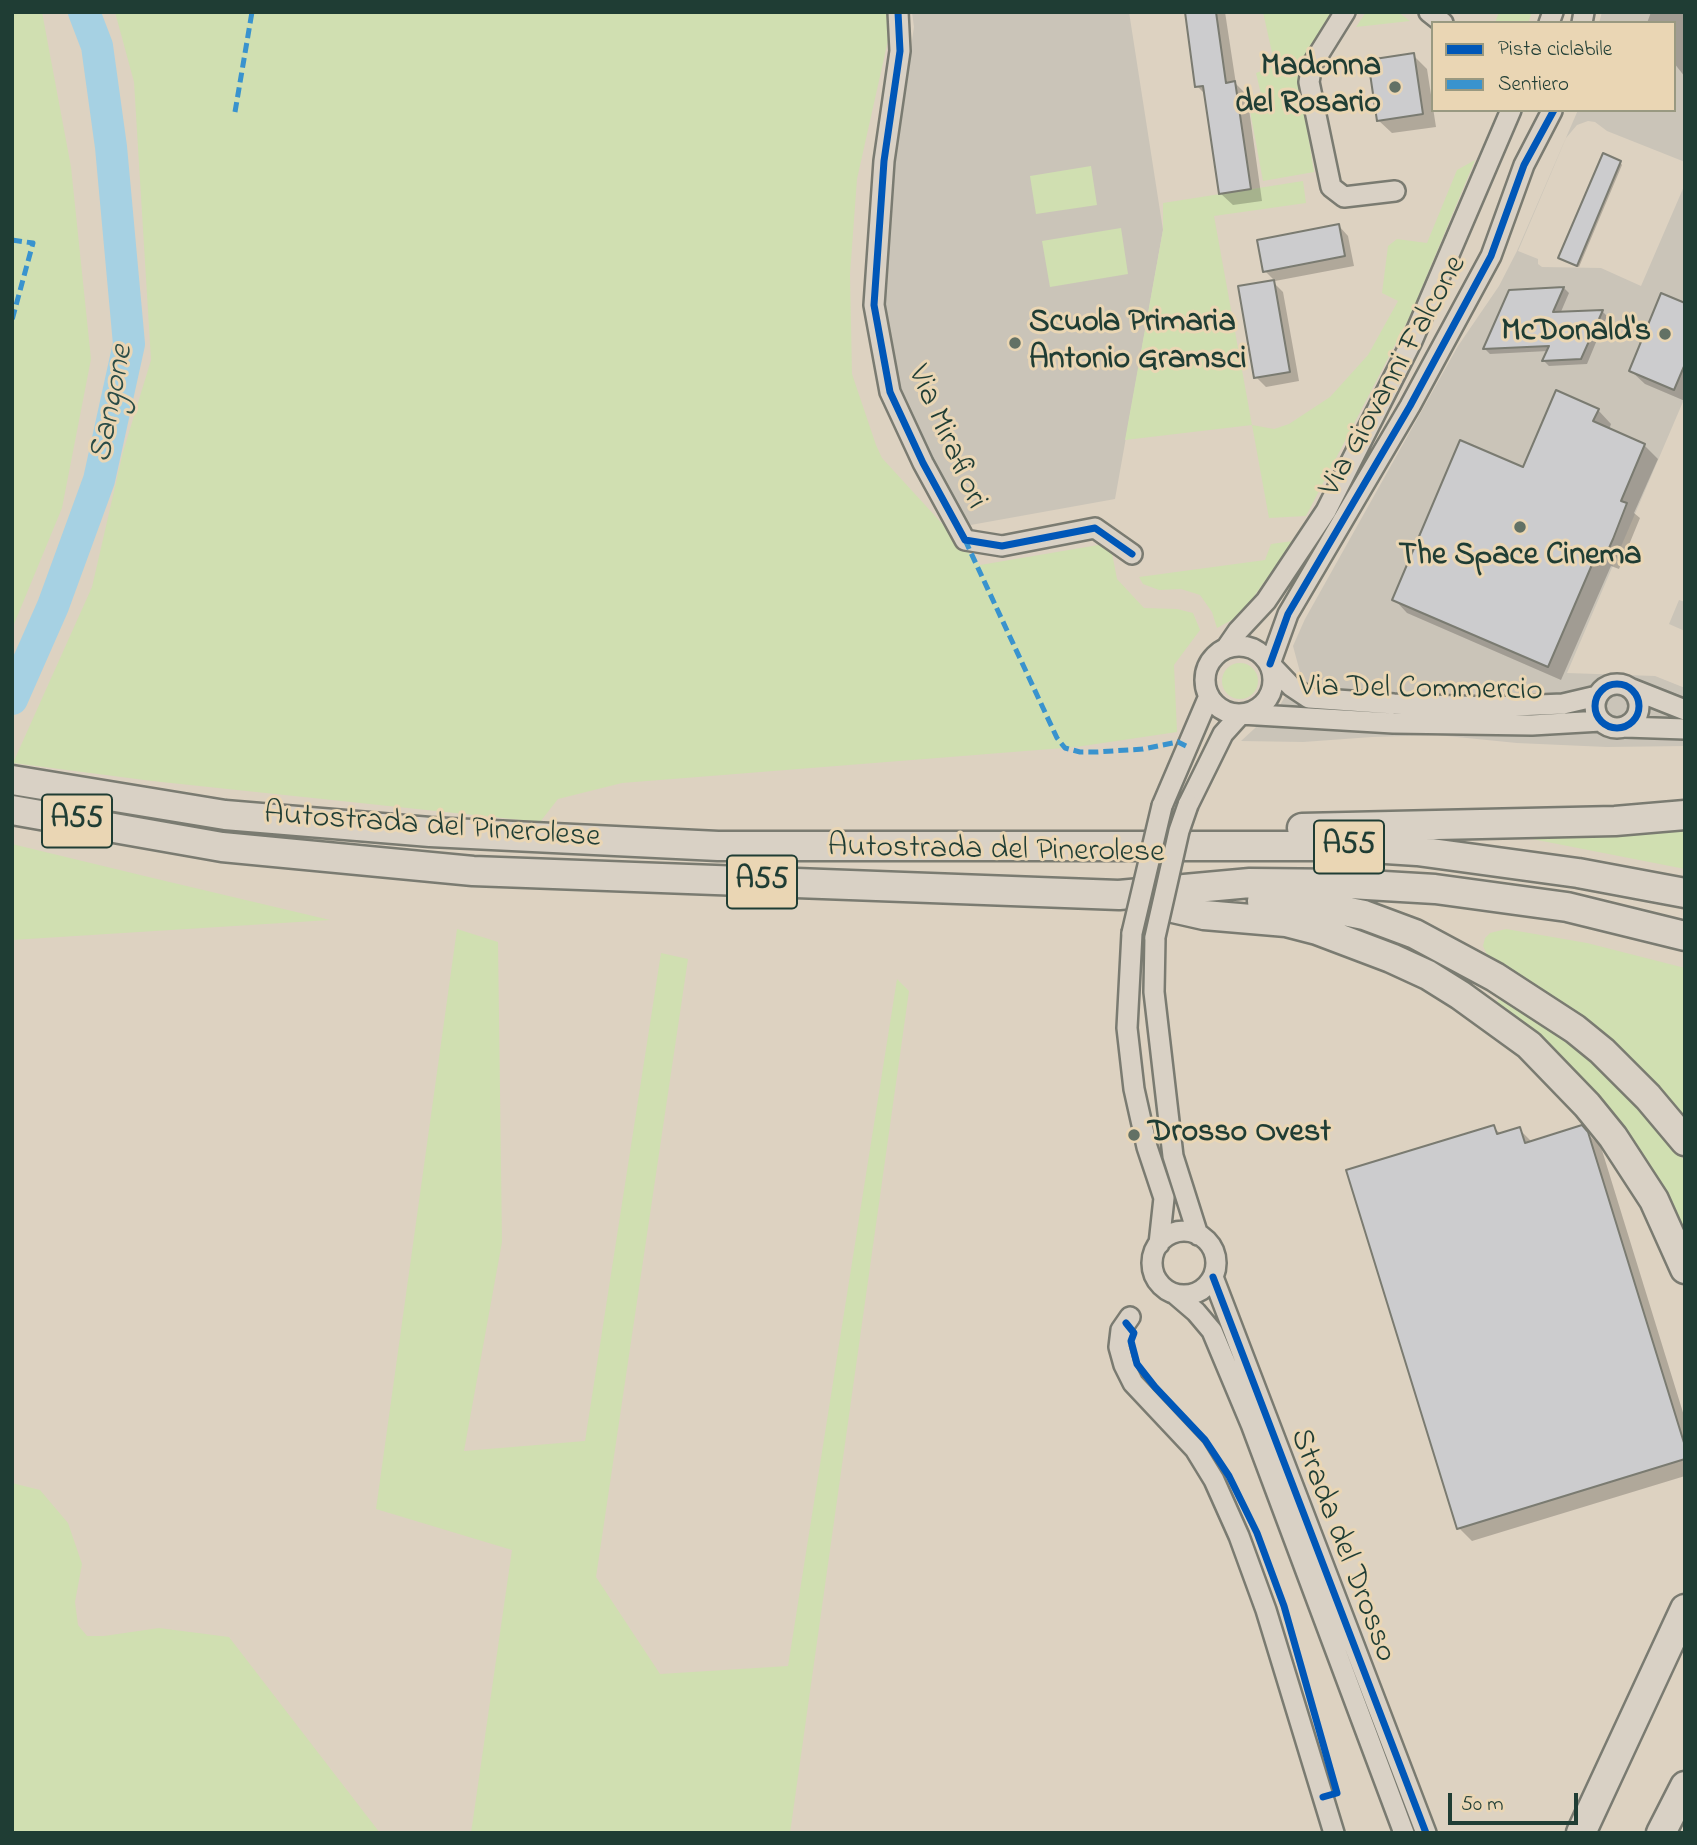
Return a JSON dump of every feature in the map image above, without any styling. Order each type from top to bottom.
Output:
[{"type":"highway","name":"Autostrada del Pinerolese","points":[[12,780],[225,815],[430,832],[718,846],[1339,846],[1417,851],[1578,873],[1685,893]]},
{"type":"highway","name":"Autostrada del Pinerolese","points":[[12,810],[222,847],[473,871],[1119,895],[1250,883],[1435,889],[1567,907],[1685,936]]},
{"type":"highway","points":[[1009,845],[1212,832],[1615,821],[1685,815]]},
{"type":"highway","points":[[1119,895],[1309,904],[1364,915],[1415,934],[1495,977],[1575,1029],[1602,1051],[1648,1097],[1685,1141]]},
{"type":"highway","points":[[1119,895],[1204,915],[1286,922],[1317,930],[1391,958],[1428,975],[1460,995],[1529,1045],[1587,1105],[1613,1137],[1654,1200],[1685,1269]]},
{"type":"highway","points":[[1581,1833],[1685,1609]]},
{"type":"highway","points":[[1661,1833],[1685,1786]]},
{"type":"street","name":"Via Mirafiori","points":[[898,12],[900,51],[884,161],[874,305],[890,392],[923,463],[965,540],[1002,546],[1095,528],[1132,554]]},
{"type":"street","points":[[1345,12],[1312,65],[1309,82],[1331,187],[1344,197],[1395,191]]},
{"type":"street","name":"Via Giovanni Falcone","points":[[1209,696],[1206,671],[1215,656],[1227,647],[1266,601],[1326,511],[1412,341],[1510,112]]},
{"type":"street","name":"Via Giovanni Falcone","points":[[1241,715],[1251,712],[1268,699],[1273,689],[1274,676],[1270,664],[1288,614],[1410,406],[1491,256],[1524,165],[1552,112]]},
{"type":"street","points":[[1227,647],[1236,645],[1252,648],[1270,664]]},
{"type":"street","name":"Via Del Commercio","points":[[1270,664],[1291,686],[1309,698],[1503,707],[1563,704],[1597,696]]},
{"type":"street","points":[[1680,708],[1614,683],[1601,689],[1594,706],[1601,722],[1609,727],[1685,729]]},
{"type":"street","points":[[1625,727],[1636,718],[1639,710],[1637,695],[1632,689]]},
{"type":"street","points":[[1159,1244],[1164,1198],[1139,1112],[1127,1028],[1132,933],[1162,806],[1209,696],[1222,710],[1241,715],[1223,734],[1188,805],[1178,831],[1155,937],[1154,992],[1173,1157],[1198,1235],[1212,1248],[1215,1258],[1213,1277],[1201,1291],[1185,1295],[1175,1294],[1167,1290],[1155,1276],[1152,1259],[1164,1238],[1180,1232],[1198,1235]]},
{"type":"street","name":"Via Del Commercio","points":[[1241,715],[1393,723],[1532,725],[1601,722]]},
{"type":"street","name":"Strada del Drosso","points":[[1213,1277],[1423,1827]]},
{"type":"street","name":"Strada del Drosso","points":[[1175,1294],[1196,1312],[1212,1331],[1251,1424],[1404,1833]]},
{"type":"street","points":[[1130,1317],[1121,1330],[1119,1347],[1124,1365],[1133,1383],[1195,1449],[1219,1491],[1266,1610],[1334,1833]]},
{"type":"shaded area","name":"Scuola Primaria Antonio Gramsci","points":[[912,12],[1129,12],[1163,230],[1115,499],[965,526],[895,383],[881,302],[890,185],[914,27]]},
{"type":"shaded area","points":[[1602,12],[1685,12],[1685,162],[1607,131],[1595,122],[1588,121],[1577,125],[1566,138],[1518,251],[1538,259],[1538,264],[1542,267],[1601,268],[1641,286],[1685,184],[1685,397],[1567,673],[1655,676],[1685,688],[1685,746],[1607,747],[1517,743],[1437,735],[1303,742],[1241,741],[1280,705],[1300,672],[1293,646],[1305,619],[1458,346],[1499,286],[1577,112],[1676,112],[1676,21],[1600,21]]},
{"type":"shaded area","points":[[1679,600],[1685,602],[1685,631],[1669,624]]},
{"type":"green space","points":[[12,12],[42,12],[71,167],[91,359],[62,508],[12,629]]},
{"type":"green space","points":[[115,12],[886,12],[889,36],[857,179],[850,274],[852,374],[876,445],[882,458],[980,565],[1110,543],[1117,579],[1144,608],[1177,609],[1193,613],[1200,630],[1174,665],[1177,732],[1076,747],[622,783],[558,799],[540,822],[152,781],[13,763],[92,587],[123,452],[151,360],[134,82]]},
{"type":"green space","points":[[1263,12],[1334,12],[1303,59],[1298,72],[1314,172],[1263,181],[1250,111],[1264,107],[1256,73],[1275,66]]},
{"type":"green space","points":[[1366,12],[1398,12],[1410,21],[1356,27]]},
{"type":"green space","points":[[1499,12],[1532,12],[1529,21],[1496,21]]},
{"type":"green space","points":[[1475,160],[1410,316],[1306,516],[1269,518],[1252,425],[1274,429],[1289,424],[1330,397],[1368,355],[1398,301],[1382,293],[1388,246],[1397,239],[1427,243],[1457,170]]},
{"type":"green space","points":[[1091,166],[1097,205],[1036,214],[1030,176]]},
{"type":"green space","points":[[1303,181],[1306,203],[1214,216],[1252,425],[1125,440],[1163,230],[1163,203]]},
{"type":"green space","points":[[1121,228],[1128,274],[1050,287],[1042,241]]},
{"type":"green space","points":[[1293,541],[1241,615],[1217,628],[1212,612],[1200,595],[1181,589],[1159,590],[1143,584],[1139,577],[1265,560],[1271,544]]},
{"type":"green space","points":[[1240,663],[1253,668],[1258,681],[1253,694],[1240,699],[1227,694],[1222,681],[1227,668]]},
{"type":"green space","points":[[1685,830],[1685,869],[1532,839],[1532,836],[1626,836]]},
{"type":"green space","points":[[12,844],[157,879],[330,920],[12,940]]},
{"type":"green space","points":[[457,929],[498,942],[502,1242],[464,1451],[585,1441],[661,953],[688,959],[596,1577],[660,1674],[788,1666],[897,979],[909,991],[790,1833],[471,1833],[512,1550],[376,1509]]},
{"type":"green space","points":[[1506,929],[1587,943],[1685,968],[1685,1122],[1585,1021],[1538,988],[1489,959],[1483,946],[1485,938],[1490,933]]},
{"type":"green space","points":[[1499,998],[1574,1048],[1617,1084],[1662,1132],[1685,1162],[1685,1237],[1547,1044],[1497,1002]]},
{"type":"green space","points":[[12,1483],[40,1490],[68,1523],[82,1564],[75,1602],[78,1625],[87,1636],[159,1628],[229,1637],[380,1833],[12,1833]]},
{"type":"building","points":[[1185,12],[1216,12],[1226,83],[1235,81],[1251,189],[1219,194],[1203,86],[1195,87]]},
{"type":"building","name":"Madonna del Rosario","points":[[1414,53],[1423,114],[1377,121],[1368,60]]},
{"type":"building","points":[[1603,153],[1621,161],[1577,266],[1558,258]]},
{"type":"building","points":[[1339,224],[1345,256],[1263,272],[1257,240]]},
{"type":"building","points":[[1274,280],[1290,372],[1254,378],[1238,286]]},
{"type":"building","points":[[1564,287],[1553,312],[1603,310],[1581,359],[1542,361],[1549,346],[1483,349],[1509,290]]},
{"type":"building","name":"McDonald's","points":[[1661,293],[1685,303],[1685,364],[1674,390],[1629,371]]},
{"type":"building","name":"The Space Cinema","points":[[1556,390],[1599,409],[1593,421],[1645,444],[1621,501],[1627,503],[1613,539],[1605,557],[1597,553],[1548,667],[1392,600],[1460,440],[1523,467]]},
{"type":"building","points":[[1494,1125],[1497,1134],[1520,1127],[1525,1143],[1582,1125],[1588,1132],[1685,1446],[1685,1459],[1457,1529],[1346,1170]]},
{"type":"waterway","name":"Sangone","points":[[12,699],[53,606],[99,480],[129,344],[111,147],[97,46],[84,12]]},
{"type":"marked path","points":[[235,112],[252,12]]},
{"type":"marked path","points":[[12,240],[33,243],[12,320]]},
{"type":"marked path","points":[[965,540],[1057,738],[1065,748],[1080,752],[1097,752],[1143,749],[1178,742],[1186,746]]},
{"type":"cycle path","points":[[898,12],[900,51],[884,161],[874,305],[890,392],[923,463],[965,540],[1002,546],[1095,528],[1132,554]]},
{"type":"cycle path","points":[[1270,664],[1288,614],[1410,406],[1491,256],[1524,165],[1553,112]]},
{"type":"cycle path","points":[[1617,684],[1626,685],[1633,690],[1638,697],[1639,706],[1638,715],[1633,722],[1626,727],[1617,728],[1608,727],[1601,722],[1596,715],[1595,706],[1596,697],[1601,690],[1608,685],[1617,684]]},
{"type":"cycle path","points":[[1213,1277],[1426,1833]]},
{"type":"cycle path","points":[[1126,1323],[1134,1333],[1131,1341],[1137,1364],[1205,1440],[1229,1476],[1257,1533],[1284,1606],[1337,1793],[1323,1797]]},
{"type":"place","name":"Madonna del Rosario","points":[[1395,87]]},
{"type":"place","name":"McDonald's","points":[[1665,334]]},
{"type":"place","name":"Scuola Primaria Antonio Gramsci","points":[[1015,343]]},
{"type":"place","name":"The Space Cinema","points":[[1520,527]]},
{"type":"place","name":"Drosso Ovest","points":[[1134,1135]]}]
